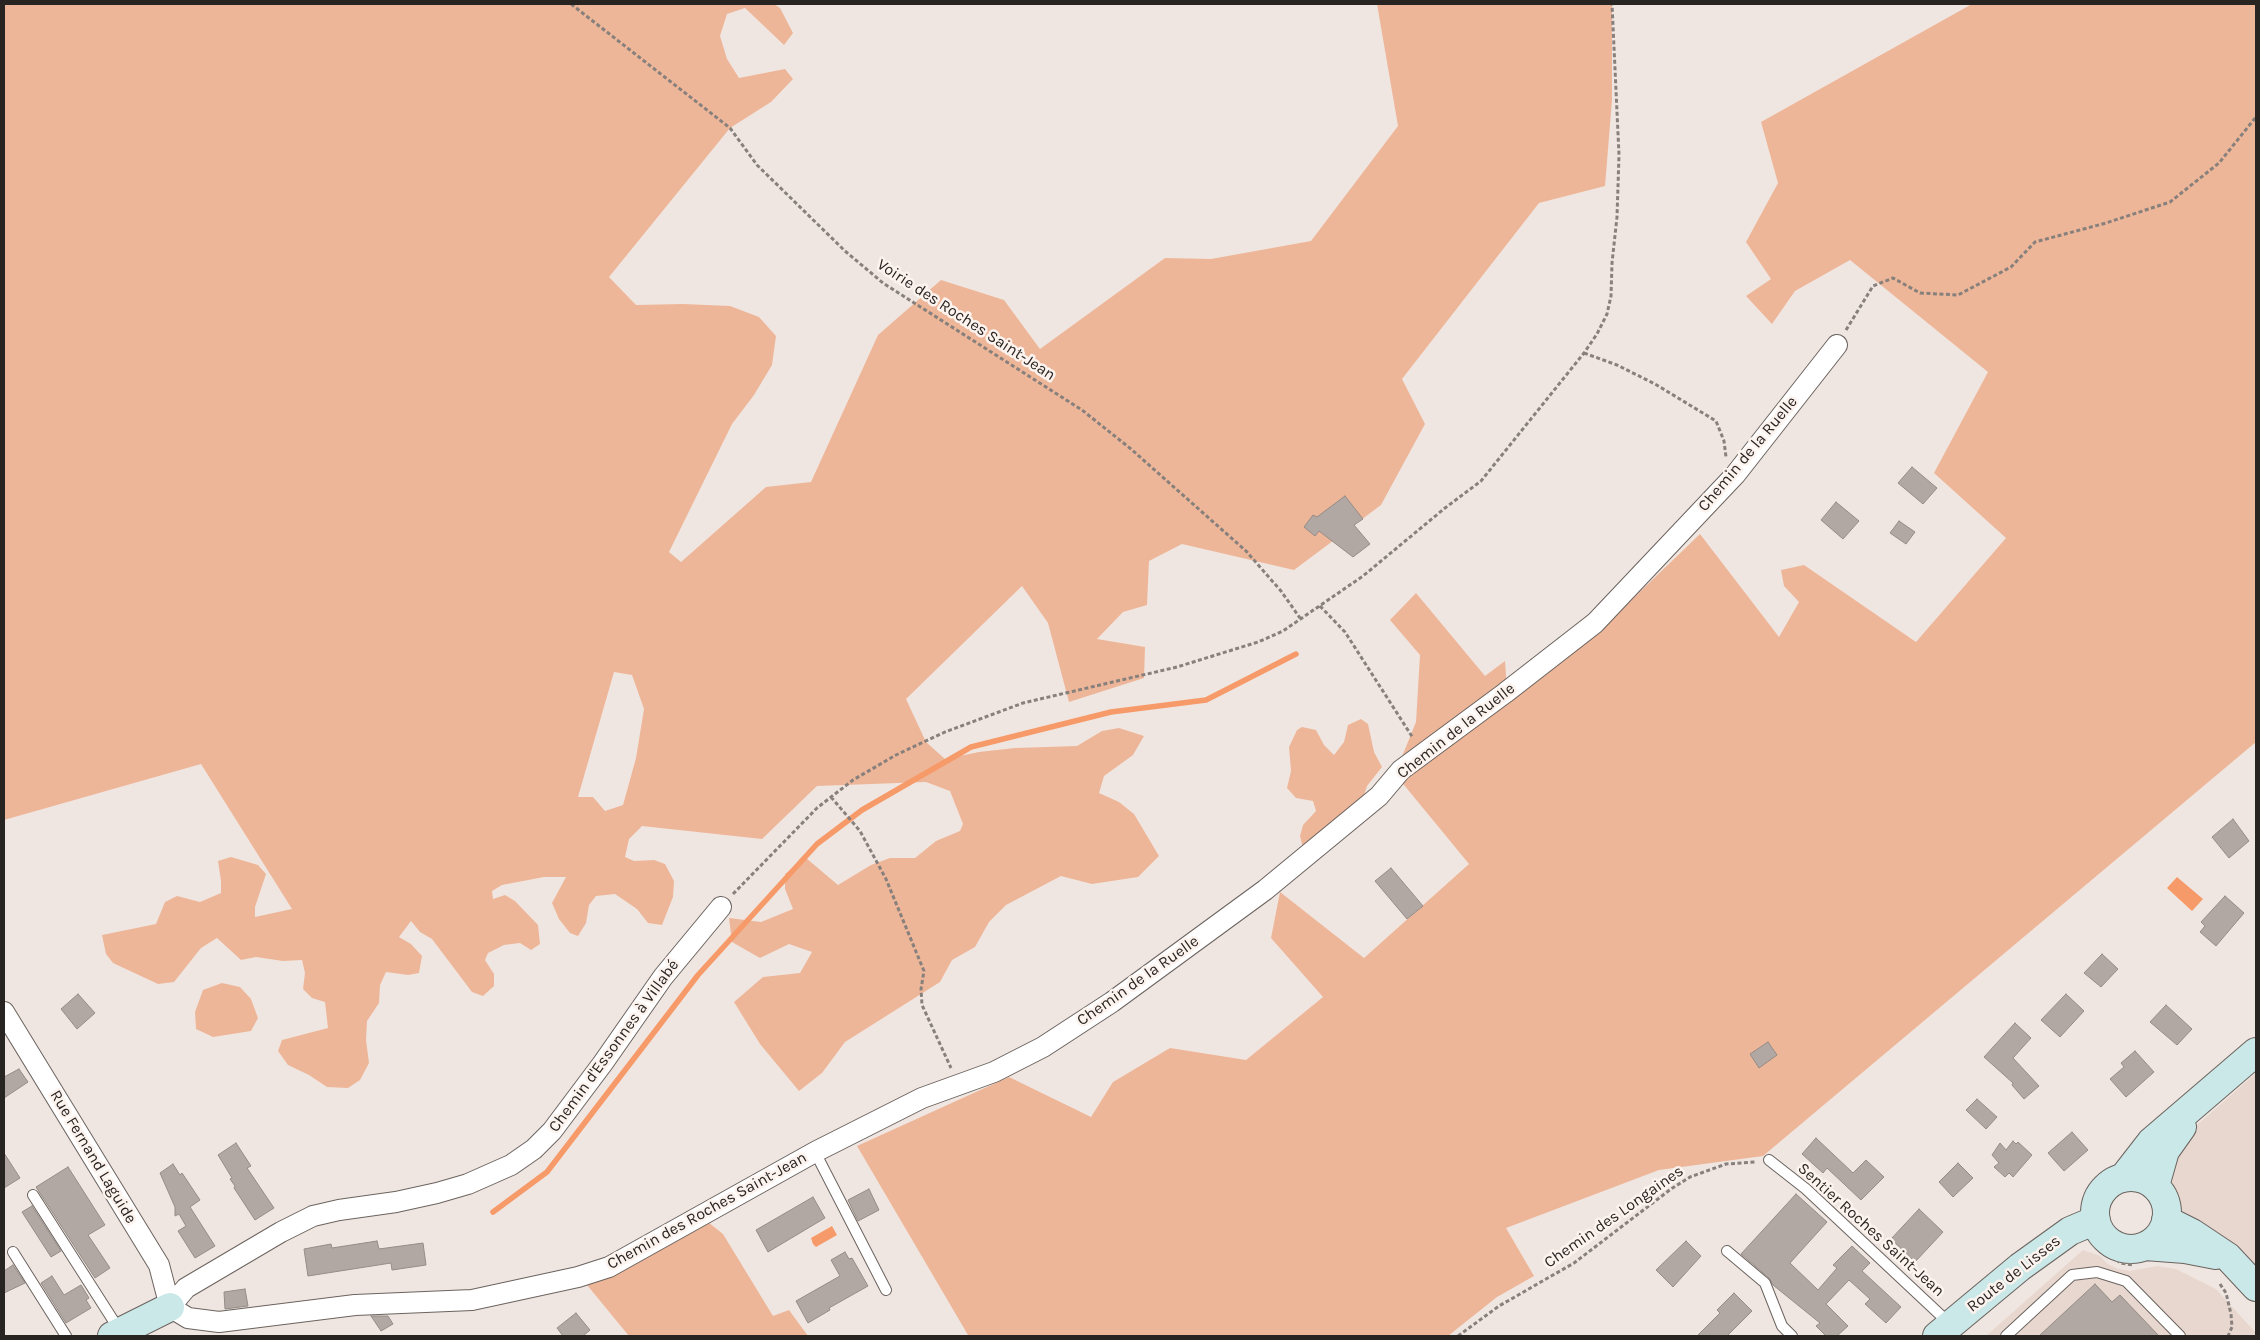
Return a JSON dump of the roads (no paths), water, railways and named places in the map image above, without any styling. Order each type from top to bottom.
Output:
[{"type":"street","name":"Chemin de la Ruelle","points":[[994,1072],[1043,1047],[1112,1002],[1189,947],[1215,925],[1265,890],[1318,847],[1379,796],[1401,770],[1416,758],[1505,693],[1595,623],[1735,475],[1837,346]]},
{"type":"street","name":"Chemin d'Essonnes à Villabé","points":[[170,1307],[186,1288],[281,1232],[313,1216],[339,1210],[396,1202],[468,1184],[511,1165],[534,1149],[552,1131],[603,1063],[663,977],[721,907]]},
{"type":"street","name":"Rue Fernand Laguide","points":[[4,1012],[159,1265],[170,1307]]},
{"type":"street","points":[[2256,1052],[2151,1142],[2124,1178],[2105,1189],[2098,1198],[2096,1209],[2096,1220],[2100,1231],[2108,1241],[2127,1251],[2185,1249],[2256,1287]]},
{"type":"street","name":"Chemin des Roches Saint-Jean","points":[[170,1307],[188,1318],[219,1322],[354,1305],[472,1300],[578,1277],[608,1267],[815,1152],[922,1098],[994,1072]]},
{"type":"street","points":[[2155,1186],[2165,1151],[2206,1094]]},
{"type":"street","points":[[2124,1178],[2140,1179],[2155,1186],[2163,1196],[2167,1208],[2166,1220],[2162,1231],[2155,1240],[2127,1251]]},
{"type":"street","name":"Route de Lisses","points":[[1944,1330],[2020,1267],[2070,1231],[2096,1220]]},
{"type":"street","points":[[2166,1220],[2192,1233],[2222,1269]]},
{"type":"street","points":[[116,1334],[170,1307]]},
{"type":"lane","points":[[815,1152],[886,1290]]},
{"type":"lane","name":"Sentier Roches Saint-Jean","points":[[1768,1160],[1806,1189],[1944,1330]]},
{"type":"lane","points":[[33,1195],[116,1334]]},
{"type":"lane","points":[[1727,1251],[1765,1283],[1782,1326],[1792,1336]]},
{"type":"lane","points":[[13,1252],[66,1336]]},
{"type":"lane","points":[[2006,1336],[2072,1275],[2097,1272],[2126,1281],[2180,1336]]},
{"type":"waterway","points":[[493,1212],[547,1172],[698,975],[817,844],[862,810],[971,747],[1111,712],[1206,700],[1296,654]]}]
